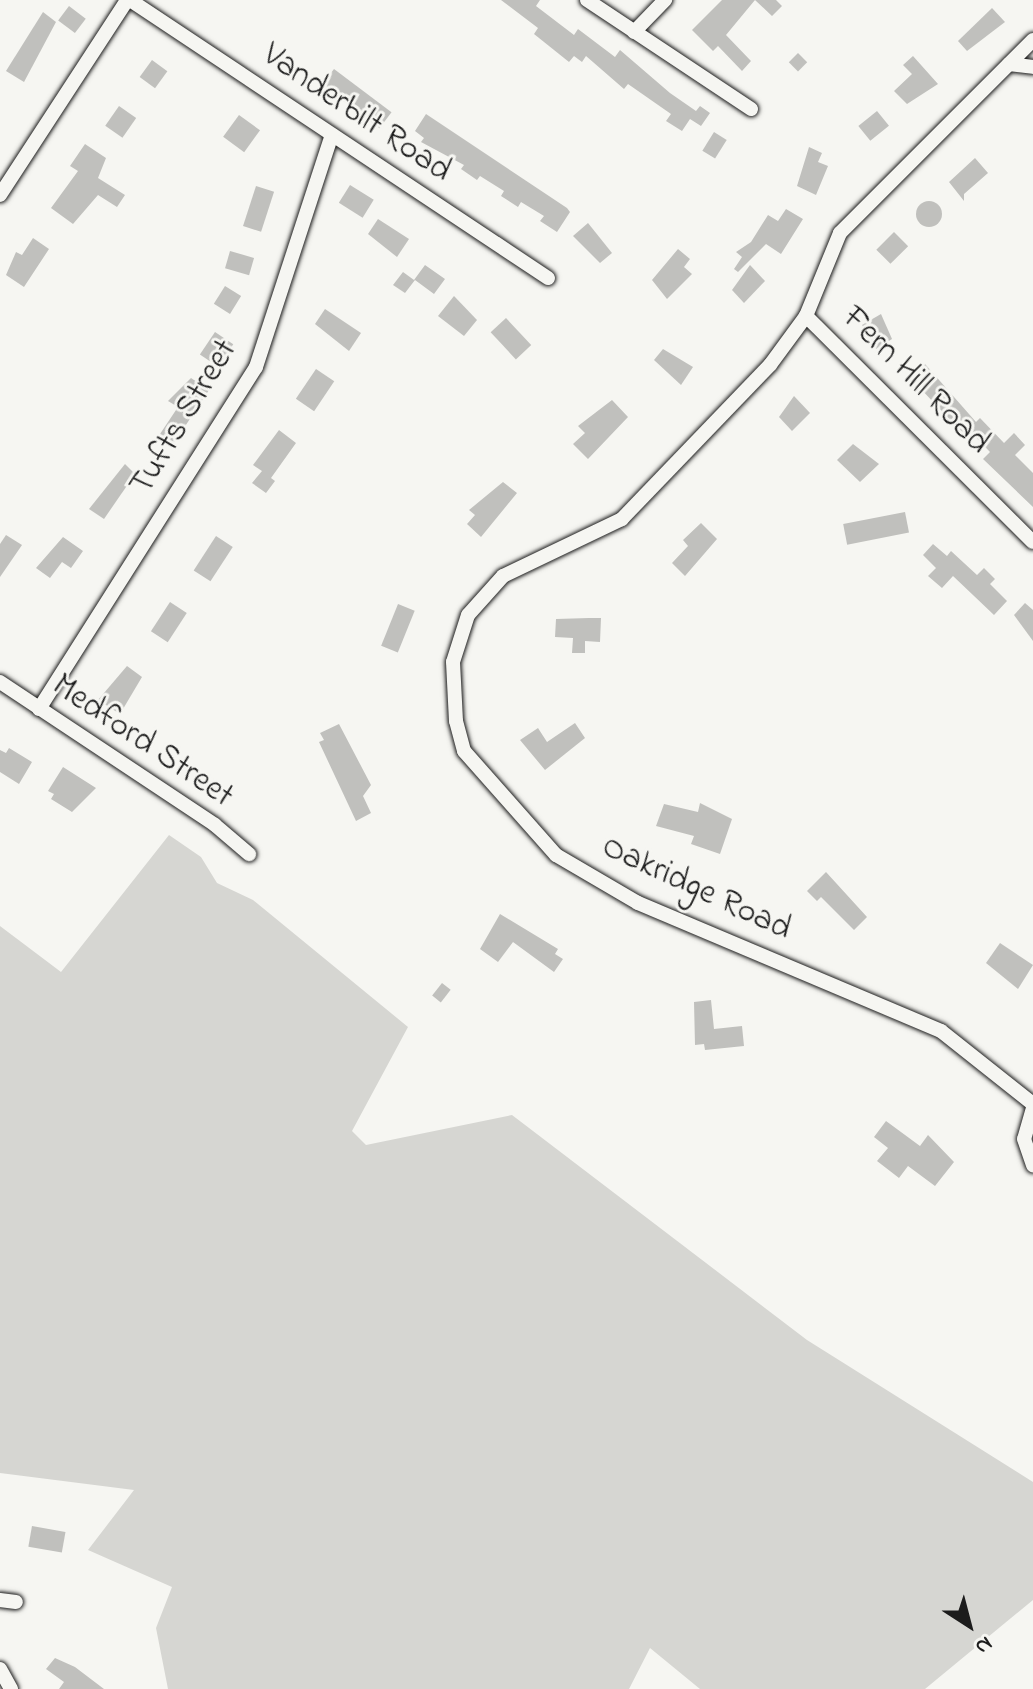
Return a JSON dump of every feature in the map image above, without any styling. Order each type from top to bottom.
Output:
[{"type":"street","name":"Vanderbilt Road","points":[[129,0],[548,278]]},
{"type":"street","points":[[0,195],[129,0]]},
{"type":"street","points":[[587,0],[751,109]]},
{"type":"street","points":[[634,32],[665,0]]},
{"type":"street","name":"Fern Hill Road","points":[[1033,40],[840,233],[806,316],[1033,542]]},
{"type":"street","points":[[1009,64],[1033,67]]},
{"type":"street","name":"Tufts Street","points":[[39,709],[256,367],[332,135]]},
{"type":"street","name":"Oakridge Road","points":[[806,316],[770,365],[622,519],[503,576],[468,615],[453,662],[456,721],[464,751],[556,855],[638,903],[941,1031],[1033,1106],[1024,1139],[1033,1165]]},
{"type":"street","name":"Medford Street","points":[[0,682],[215,825],[249,854]]},
{"type":"street","points":[[0,1600],[16,1602]]},
{"type":"street","points":[[0,1669],[11,1689]]},
{"type":"shaded area","points":[[169,835],[201,857],[217,883],[253,900],[408,1027],[352,1131],[366,1145],[512,1115],[807,1340],[1033,1482],[1033,1600],[925,1689],[700,1689],[650,1648],[629,1689],[168,1689],[156,1628],[172,1587],[88,1550],[134,1490],[0,1473],[0,926],[61,972]]},
{"type":"building","points":[[501,0],[540,0],[536,6],[574,35],[578,29],[615,57],[620,50],[670,93],[696,111],[700,106],[710,113],[701,126],[690,119],[682,131],[666,121],[671,114],[628,84],[624,89],[586,56],[582,62],[574,56],[569,62],[534,34],[538,28]]},
{"type":"building","points":[[722,0],[755,0],[726,35],[751,61],[742,71],[718,46],[713,51],[692,30]]},
{"type":"building","points":[[755,0],[776,0],[782,6],[772,16]]},
{"type":"building","points":[[69,6],[86,19],[75,33],[58,20]]},
{"type":"building","points":[[992,8],[1005,22],[967,51],[958,41]]},
{"type":"building","points":[[43,12],[56,22],[24,82],[6,71]]},
{"type":"building","points":[[798,53],[807,62],[798,71],[789,62]]},
{"type":"building","points":[[913,56],[938,84],[907,104],[894,91],[912,74],[903,65]]},
{"type":"building","points":[[152,60],[167,71],[155,88],[140,77]]},
{"type":"building","points":[[334,69],[392,112],[379,128],[322,85]]},
{"type":"building","points":[[119,106],[136,118],[122,138],[105,126]]},
{"type":"building","points":[[877,111],[889,126],[870,141],[858,126]]},
{"type":"building","points":[[426,114],[567,208],[570,212],[557,232],[540,221],[544,216],[521,202],[518,207],[501,196],[504,191],[480,176],[477,180],[461,169],[464,165],[421,142],[424,138],[415,131]]},
{"type":"building","points":[[239,115],[260,130],[244,152],[223,137]]},
{"type":"building","points":[[714,132],[727,140],[715,159],[702,151]]},
{"type":"building","points":[[85,144],[106,158],[98,178],[125,195],[117,207],[98,195],[73,224],[51,208],[78,171],[70,166]]},
{"type":"building","points":[[809,147],[822,153],[818,162],[828,166],[816,195],[797,186]]},
{"type":"building","points":[[975,158],[988,173],[964,194],[964,201],[949,182]]},
{"type":"building","points":[[350,185],[374,200],[363,218],[339,203]]},
{"type":"building","points":[[256,186],[274,192],[261,232],[243,226]]},
{"type":"building","points":[[929,201],[938,205],[942,214],[938,223],[929,227],[920,223],[916,214],[920,205]]},
{"type":"building","points":[[786,209],[803,219],[781,254],[766,244],[738,272],[734,269],[742,257],[736,252],[751,242],[768,215],[778,221]]},
{"type":"building","points":[[378,219],[409,239],[397,257],[368,234]]},
{"type":"building","points":[[588,223],[612,253],[600,263],[573,236]]},
{"type":"building","points":[[894,232],[908,246],[890,264],[876,250]]},
{"type":"building","points":[[33,238],[49,249],[24,287],[6,275],[16,252],[22,255]]},
{"type":"building","points":[[678,249],[690,259],[684,267],[692,274],[667,299],[652,280]]},
{"type":"building","points":[[230,251],[254,258],[249,275],[225,268]]},
{"type":"building","points":[[425,265],[445,279],[434,294],[415,280],[405,293],[393,285],[403,272],[414,280]]},
{"type":"building","points":[[750,265],[765,281],[744,303],[732,290]]},
{"type":"building","points":[[225,286],[241,296],[230,314],[214,304]]},
{"type":"building","points":[[454,296],[477,320],[464,336],[438,316]]},
{"type":"building","points":[[325,309],[361,333],[349,351],[315,324]]},
{"type":"building","points":[[881,314],[892,339],[876,349],[862,325]]},
{"type":"building","points":[[506,318],[531,345],[516,359],[491,332]]},
{"type":"building","points":[[215,332],[233,344],[218,367],[200,354]]},
{"type":"building","points":[[663,349],[693,367],[681,385],[654,360]]},
{"type":"building","points":[[925,364],[976,422],[980,418],[1004,443],[1014,433],[1025,445],[1015,455],[1033,473],[1033,507],[983,459],[990,452],[968,429],[963,434],[920,388],[912,376]]},
{"type":"building","points":[[316,369],[334,381],[314,411],[296,399]]},
{"type":"building","points":[[191,378],[209,390],[174,443],[160,434],[178,407],[168,401]]},
{"type":"building","points":[[794,396],[810,413],[792,431],[779,417]]},
{"type":"building","points":[[612,400],[628,417],[588,459],[573,444],[585,433],[578,426]]},
{"type":"building","points":[[279,430],[296,443],[271,478],[275,481],[266,493],[252,483],[262,471],[253,465]]},
{"type":"building","points":[[853,444],[879,464],[860,482],[837,460]]},
{"type":"building","points":[[125,464],[135,474],[104,519],[89,509]]},
{"type":"building","points":[[503,482],[517,493],[481,537],[467,524],[475,515],[469,510]]},
{"type":"building","points":[[905,512],[909,533],[847,545],[843,524]]},
{"type":"building","points":[[701,523],[717,539],[685,576],[672,563],[688,546],[683,540]]},
{"type":"building","points":[[6,535],[22,545],[0,577],[0,544]]},
{"type":"building","points":[[216,536],[233,547],[210,581],[194,570]]},
{"type":"building","points":[[63,537],[83,551],[71,568],[62,562],[50,578],[36,568]]},
{"type":"building","points":[[933,544],[947,556],[951,551],[977,575],[984,568],[995,579],[990,584],[1007,601],[994,615],[953,576],[942,588],[928,576],[936,568],[923,555]]},
{"type":"building","points":[[170,602],[187,613],[168,642],[151,631]]},
{"type":"building","points":[[1025,603],[1033,610],[1033,641],[1014,615]]},
{"type":"building","points":[[398,604],[415,611],[398,652],[381,646]]},
{"type":"building","points":[[601,618],[600,642],[585,641],[585,653],[572,653],[573,638],[555,637],[556,619]]},
{"type":"building","points":[[127,666],[142,677],[120,714],[98,700]]},
{"type":"building","points":[[575,723],[585,738],[545,770],[520,740],[538,728],[547,742]]},
{"type":"building","points":[[339,724],[371,785],[363,796],[371,813],[356,821],[319,742],[324,740],[320,733]]},
{"type":"building","points":[[9,748],[32,762],[19,784],[0,772],[0,750],[6,753]]},
{"type":"building","points":[[63,767],[96,788],[72,812],[51,799],[54,794],[48,791]]},
{"type":"building","points":[[700,803],[732,819],[720,854],[691,844],[694,836],[656,826],[664,804],[698,812]]},
{"type":"building","points":[[826,872],[867,917],[854,930],[821,897],[817,901],[807,891]]},
{"type":"building","points":[[500,914],[558,949],[555,954],[563,959],[554,972],[513,942],[498,962],[480,949]]},
{"type":"building","points":[[1000,943],[1033,965],[1018,989],[986,963]]},
{"type":"building","points":[[442,983],[451,990],[441,1002],[432,996]]},
{"type":"building","points":[[711,1000],[714,1029],[742,1026],[744,1046],[705,1050],[704,1044],[695,1045],[694,1002]]},
{"type":"building","points":[[886,1121],[920,1146],[928,1135],[954,1162],[935,1186],[908,1166],[899,1178],[877,1161],[888,1148],[874,1137]]},
{"type":"building","points":[[32,1526],[65,1532],[62,1553],[28,1547]]},
{"type":"building","points":[[55,1658],[75,1667],[104,1689],[59,1689],[64,1682],[46,1669]]}]
